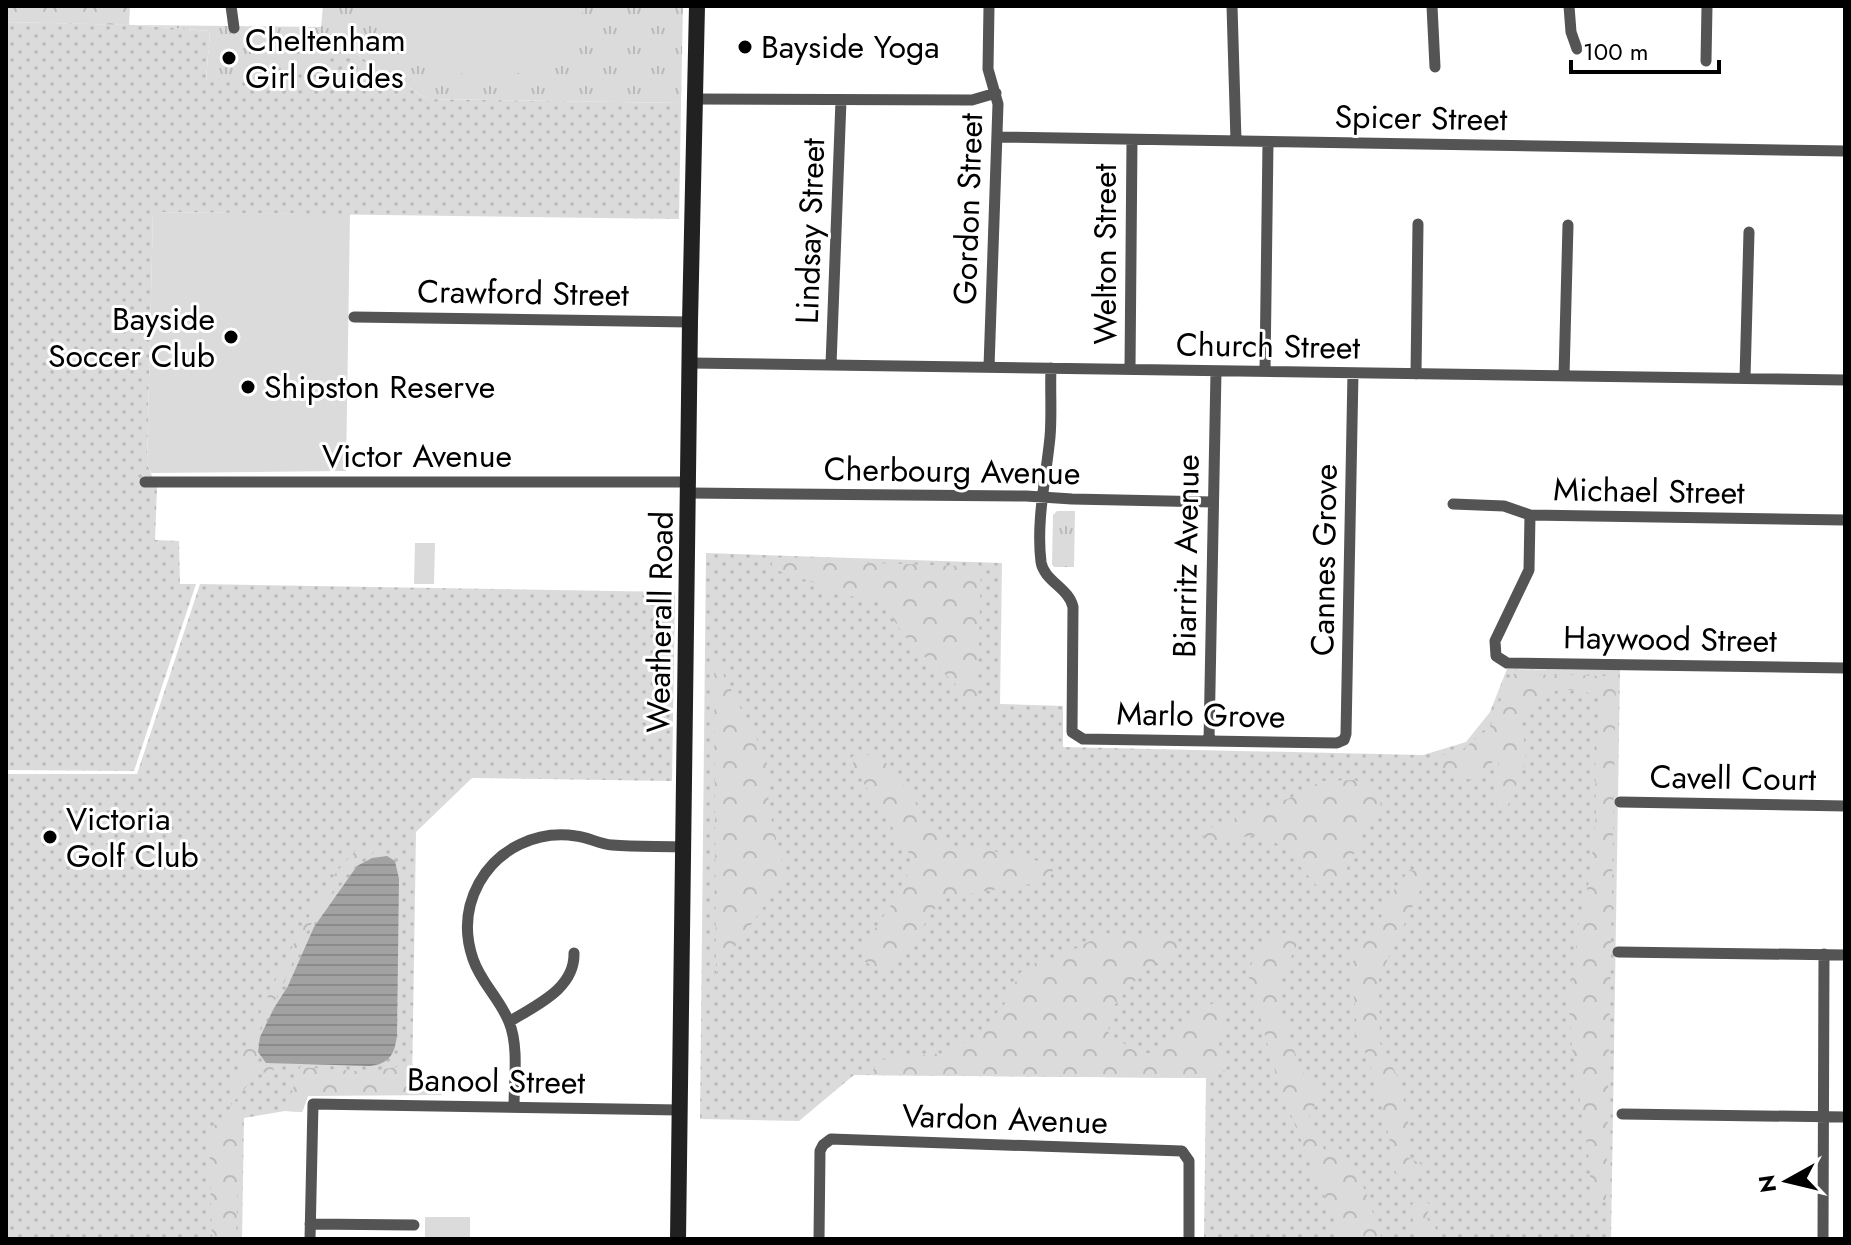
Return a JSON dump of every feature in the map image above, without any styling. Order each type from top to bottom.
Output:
[{"type":"street","points":[[231,6],[234,28]]},
{"type":"street","name":"Weatherall Road","points":[[678,1239],[697,6]]},
{"type":"street","name":"Gordon Street","points":[[989,6],[988,69],[996,93],[997,137],[989,367]]},
{"type":"street","points":[[1232,6],[1236,141]]},
{"type":"street","points":[[1432,6],[1435,67]]},
{"type":"street","points":[[1569,6],[1571,32],[1577,49]]},
{"type":"street","points":[[1706,61],[1707,6]]},
{"type":"street","points":[[695,99],[977,100],[996,93]]},
{"type":"street","name":"Lindsay Street","points":[[831,365],[841,100]]},
{"type":"street","name":"Spicer Street","points":[[997,137],[1845,151]]},
{"type":"street","name":"Welton Street","points":[[1130,369],[1132,140]]},
{"type":"street","points":[[1265,371],[1268,142]]},
{"type":"street","points":[[1416,374],[1418,224]]},
{"type":"street","points":[[1564,376],[1568,225]]},
{"type":"street","points":[[1745,378],[1749,232]]},
{"type":"street","name":"Crawford Street","points":[[354,317],[690,322]]},
{"type":"street","name":"Church Street","points":[[690,363],[1845,380]]},
{"type":"street","points":[[1042,497],[1050,435],[1051,368]]},
{"type":"street","name":"Biarritz Avenue","points":[[1209,741],[1216,371]]},
{"type":"street","name":"Cannes Grove","points":[[1337,743],[1344,740],[1346,734],[1353,373]]},
{"type":"street","name":"Victor Avenue","points":[[145,482],[690,487]]},
{"type":"street","name":"Cherbourg Avenue","points":[[690,487],[1213,502]]},
{"type":"street","name":"Marlo Grove","points":[[1042,497],[1042,567],[1069,596],[1073,607],[1070,726],[1076,736],[1083,739],[1337,743]]},
{"type":"street","name":"Michael Street","points":[[1453,504],[1504,506],[1530,515],[1845,520]]},
{"type":"street","name":"Haywood Street","points":[[1530,515],[1529,570],[1495,641],[1496,656],[1507,663],[1845,668]]},
{"type":"street","name":"Cavell Court","points":[[1620,802],[1845,806]]},
{"type":"street","points":[[514,1106],[514,1046],[509,1022],[475,966],[467,936],[472,897],[482,877],[493,863],[523,842],[557,834],[608,844],[684,847]]},
{"type":"street","points":[[1618,952],[1845,955]]},
{"type":"street","points":[[509,1022],[565,983],[572,971],[574,953]]},
{"type":"street","points":[[1823,1239],[1824,954]]},
{"type":"street","name":"Banool Street","points":[[310,1224],[313,1104],[680,1110]]},
{"type":"street","points":[[1622,1114],[1845,1117]]},
{"type":"street","name":"Vardon Avenue","points":[[819,1239],[820,1151],[823,1145],[835,1139],[1176,1150],[1186,1154],[1189,1161],[1189,1239]]},
{"type":"street","points":[[310,1239],[310,1224],[414,1225]]},
{"type":"green space","points":[[6,6],[130,6],[129,25],[6,22]]},
{"type":"green space","points":[[323,6],[683,6],[681,103],[427,99],[337,42],[324,72],[206,81],[210,31],[135,25],[321,27]]},
{"type":"green space","points":[[364,6],[582,6],[579,30],[568,49],[550,63],[527,71],[477,75],[453,72],[412,55],[385,33]]},
{"type":"green space","points":[[6,22],[135,25],[210,31],[206,80],[337,42],[427,99],[681,103],[679,219],[153,212],[147,464],[157,488],[155,540],[179,541],[180,584],[196,584],[134,771],[6,770]]},
{"type":"green space","points":[[345,27],[364,38],[355,52],[337,42]]},
{"type":"green space","name":"Shipston Reserve","points":[[153,212],[350,214],[346,471],[151,473],[147,464]]},
{"type":"green space","points":[[1057,511],[1075,511],[1074,567],[1054,567],[1052,564],[1053,515]]},
{"type":"green space","points":[[415,543],[435,543],[434,584],[414,584]]},
{"type":"green space","points":[[706,553],[1002,563],[1000,704],[1063,706],[1063,747],[1423,755],[1466,742],[1490,712],[1507,669],[1620,670],[1611,1239],[1204,1239],[1206,1078],[854,1075],[799,1121],[700,1119]]},
{"type":"green space","points":[[771,559],[981,567],[977,715],[959,701],[955,683],[918,651],[889,612],[875,599],[833,594],[815,583],[773,569]]},
{"type":"green space","name":"Victoria Golf Club","points":[[200,584],[675,592],[672,781],[472,778],[416,832],[412,1085],[360,1094],[308,1096],[302,1112],[285,1111],[244,1118],[242,1239],[6,1239],[6,774],[137,774]]},
{"type":"green space","points":[[714,657],[767,759],[766,780],[772,823],[785,873],[716,973]]},
{"type":"green space","points":[[1511,674],[1616,676],[1606,1202],[1590,1204],[1590,1166],[1572,1048],[1569,1003],[1580,915],[1590,878],[1596,813],[1595,747],[1602,722],[1598,698],[1584,691],[1560,689],[1533,702],[1522,721],[1526,760],[1505,813],[1497,808],[1496,782],[1501,751],[1479,779],[1453,776],[1434,757],[1461,751],[1490,727]]},
{"type":"green space","points":[[858,753],[880,757],[894,771],[943,845],[988,850],[1053,864],[1049,881],[942,898],[914,939],[896,958],[877,969],[864,961],[864,945],[898,895],[914,861],[854,768],[852,757]]},
{"type":"green space","points":[[1355,780],[1367,787],[1381,804],[1343,877],[1318,887],[1282,846],[1258,835],[1206,842],[1201,831],[1290,798],[1322,781]]},
{"type":"green space","points":[[375,848],[373,853],[351,869],[320,910],[262,1025],[256,1054],[259,1063],[273,1067],[274,1072],[258,1073],[231,1105],[234,1085],[254,1026],[302,929],[346,861],[357,849]]},
{"type":"green space","points":[[1410,870],[1425,873],[1426,878],[1379,978],[1380,1043],[1403,1087],[1404,1110],[1408,1116],[1409,1136],[1405,1156],[1421,1164],[1419,1174],[1410,1180],[1396,1173],[1374,1079],[1354,1032],[1356,1015],[1352,983],[1355,949],[1371,938],[1396,886]]},
{"type":"green space","points":[[1292,930],[1300,938],[1278,985],[1280,1012],[1302,1072],[1317,1084],[1319,1098],[1309,1115],[1326,1154],[1339,1148],[1365,1190],[1382,1239],[1343,1239],[1277,1078],[1248,974],[1264,947]]},
{"type":"green space","points":[[1106,933],[1137,939],[1171,936],[1178,943],[1175,955],[1146,968],[1112,1008],[1108,1032],[1139,1054],[1161,1052],[1173,1030],[1189,1024],[1209,1005],[1220,1001],[1227,1007],[1218,1050],[1226,1063],[1224,1072],[1206,1078],[870,1075],[879,1060],[944,1053],[978,1035],[1007,1001],[1019,974],[1031,964],[1061,956]]},
{"type":"green space","points":[[413,1064],[412,1085],[437,1086],[442,1095],[308,1096],[302,1112],[286,1111],[300,1067],[368,1072]]},
{"type":"green space","points":[[240,1109],[236,1239],[212,1239],[209,1129]]},
{"type":"green space","points":[[1416,1200],[1431,1204],[1426,1218],[1435,1227],[1439,1239],[1419,1239],[1409,1208]]},
{"type":"green space","points":[[425,1217],[470,1217],[470,1238],[425,1239]]},
{"type":"shaded area","points":[[387,856],[395,861],[399,879],[397,1035],[393,1052],[387,1060],[370,1066],[266,1063],[258,1052],[260,1037],[288,986],[314,927],[357,866],[372,858]]},
{"type":"place","name":"Bayside Yoga","points":[[745,47]]},
{"type":"place","name":"Cheltenham Girl Guides","points":[[229,58]]},
{"type":"place","name":"Bayside Soccer Club","points":[[231,337]]},
{"type":"place","name":"Shipston Reserve","points":[[248,387]]},
{"type":"place","name":"Victoria Golf Club","points":[[50,837]]}]
